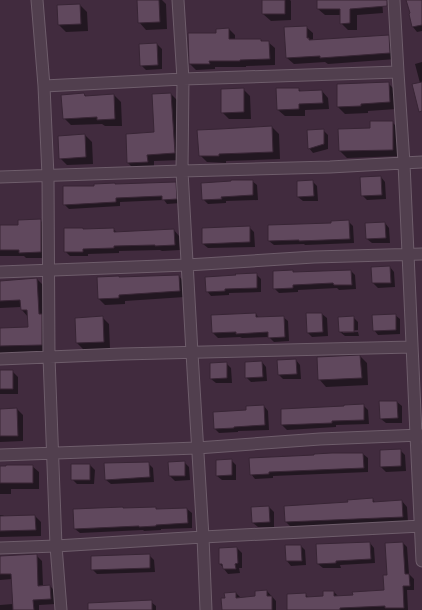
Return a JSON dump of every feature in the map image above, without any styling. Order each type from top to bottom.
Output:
[{"type":"street","points":[[38,0],[48,176],[49,357],[56,546],[61,610]]},
{"type":"street","points":[[178,0],[183,80],[182,171],[206,610]]},
{"type":"street","points":[[394,0],[409,255],[412,347],[418,361],[422,561]]},
{"type":"street","points":[[44,86],[398,72]]},
{"type":"street","points":[[0,177],[330,167],[422,162]]},
{"type":"street","points":[[0,272],[188,265],[314,257],[422,254]]},
{"type":"street","points":[[0,359],[192,352],[412,347]]},
{"type":"street","points":[[0,455],[198,448],[320,439],[419,435]]},
{"type":"street","points":[[0,548],[56,546],[203,536],[421,526]]},
{"type":"building","points":[[137,0],[159,0],[160,22],[138,23]]},
{"type":"building","points":[[262,0],[285,0],[285,14],[262,14]]},
{"type":"building","points":[[317,0],[387,0],[387,6],[350,9],[350,23],[340,24],[340,9],[317,9]]},
{"type":"building","points":[[406,0],[422,0],[422,25],[412,27]]},
{"type":"building","points":[[80,4],[81,24],[58,25],[57,5]]},
{"type":"building","points":[[307,26],[307,38],[309,38],[309,40],[389,35],[390,53],[320,58],[320,56],[286,58],[284,27]]},
{"type":"building","points":[[229,28],[229,39],[261,39],[261,41],[269,41],[270,59],[209,61],[210,64],[189,64],[188,33],[216,33],[216,29]]},
{"type":"building","points":[[157,43],[158,65],[140,66],[139,44]]},
{"type":"building","points":[[389,82],[390,102],[361,104],[361,106],[337,107],[337,84]]},
{"type":"building","points":[[422,82],[422,111],[419,112],[412,84]]},
{"type":"building","points":[[244,88],[244,112],[221,113],[221,89]]},
{"type":"building","points":[[276,88],[299,88],[299,91],[322,90],[323,103],[299,104],[299,109],[277,110]]},
{"type":"building","points":[[84,93],[85,96],[114,94],[115,119],[97,120],[97,117],[63,119],[61,95]]},
{"type":"building","points":[[171,93],[175,153],[147,155],[148,162],[127,163],[126,134],[154,132],[152,94]]},
{"type":"building","points":[[370,121],[393,121],[393,150],[339,151],[338,129],[370,128]]},
{"type":"building","points":[[272,126],[273,152],[199,156],[197,130]]},
{"type":"building","points":[[324,129],[324,144],[308,149],[307,130]]},
{"type":"building","points":[[85,134],[86,157],[59,159],[58,136]]},
{"type":"building","points":[[381,176],[382,195],[361,196],[360,177]]},
{"type":"building","points":[[231,180],[253,180],[253,195],[202,200],[201,183]]},
{"type":"building","points":[[313,180],[314,196],[297,197],[297,181]]},
{"type":"building","points":[[176,182],[177,199],[162,200],[162,196],[116,198],[116,202],[63,205],[63,186]]},
{"type":"building","points":[[41,219],[41,252],[19,253],[19,250],[0,250],[0,225],[18,225],[18,220]]},
{"type":"building","points":[[349,220],[350,239],[268,241],[268,225],[331,223],[331,221]]},
{"type":"building","points":[[385,222],[386,238],[366,239],[365,223]]},
{"type":"building","points":[[250,226],[250,242],[202,244],[202,228]]},
{"type":"building","points":[[64,228],[114,228],[114,232],[174,229],[175,245],[114,246],[114,248],[83,249],[83,252],[64,252]]},
{"type":"building","points":[[390,266],[391,283],[372,283],[371,267]]},
{"type":"building","points":[[293,270],[293,272],[351,270],[352,285],[334,285],[333,283],[293,285],[293,288],[273,289],[273,271]]},
{"type":"building","points":[[257,273],[257,288],[225,289],[225,291],[206,292],[205,277]]},
{"type":"building","points":[[179,275],[180,291],[119,295],[119,298],[98,299],[97,277]]},
{"type":"building","points":[[37,278],[39,314],[42,314],[42,345],[0,346],[0,328],[28,327],[27,310],[21,310],[20,300],[0,301],[0,281]]},
{"type":"building","points":[[256,313],[256,317],[284,316],[285,337],[268,338],[268,332],[236,334],[236,332],[212,333],[211,315]]},
{"type":"building","points":[[306,313],[322,313],[323,332],[307,333]]},
{"type":"building","points":[[396,314],[396,330],[373,331],[372,315]]},
{"type":"building","points":[[103,316],[104,342],[76,343],[75,318]]},
{"type":"building","points":[[354,316],[354,332],[339,332],[338,317]]},
{"type":"building","points":[[360,355],[362,378],[318,380],[317,357]]},
{"type":"building","points":[[296,359],[297,374],[278,375],[277,360]]},
{"type":"building","points":[[262,361],[263,377],[245,378],[245,362]]},
{"type":"building","points":[[227,362],[227,378],[210,379],[210,363]]},
{"type":"building","points":[[0,370],[13,370],[13,389],[0,389]]},
{"type":"building","points":[[379,401],[397,401],[398,418],[380,419]]},
{"type":"building","points":[[364,404],[364,420],[281,425],[281,409]]},
{"type":"building","points":[[264,405],[265,425],[214,429],[213,412],[246,410],[246,406]]},
{"type":"building","points":[[17,408],[18,436],[0,436],[0,409]]},
{"type":"building","points":[[401,449],[401,466],[380,467],[380,450]]},
{"type":"building","points":[[332,453],[363,453],[364,468],[269,472],[269,474],[250,475],[249,458]]},
{"type":"building","points":[[232,459],[232,475],[216,476],[216,460]]},
{"type":"building","points":[[185,461],[185,476],[169,476],[168,462]]},
{"type":"building","points":[[149,462],[150,477],[105,480],[104,463]]},
{"type":"building","points":[[71,464],[90,464],[90,480],[71,480]]},
{"type":"building","points":[[33,465],[33,483],[0,483],[0,466]]},
{"type":"building","points":[[373,498],[373,502],[402,500],[403,517],[285,522],[284,506],[348,502],[347,500]]},
{"type":"building","points":[[269,506],[270,522],[252,523],[251,507]]},
{"type":"building","points":[[156,507],[156,509],[187,508],[188,523],[139,527],[74,529],[73,509]]},
{"type":"building","points":[[35,515],[36,530],[0,531],[0,516]]},
{"type":"building","points":[[370,542],[371,559],[336,561],[336,563],[317,564],[316,544]]},
{"type":"building","points":[[403,542],[405,574],[409,574],[410,586],[403,586],[404,608],[385,608],[385,606],[340,608],[340,610],[287,610],[287,594],[306,593],[306,597],[323,596],[323,591],[334,591],[334,596],[353,595],[352,592],[384,590],[383,575],[387,575],[385,543]]},
{"type":"building","points":[[285,545],[301,545],[302,561],[286,561]]},
{"type":"building","points":[[237,547],[238,563],[235,564],[236,569],[223,569],[222,564],[219,564],[219,548]]},
{"type":"building","points":[[37,554],[38,586],[50,585],[51,599],[33,600],[34,610],[13,610],[11,574],[0,574],[0,556]]},
{"type":"building","points":[[150,554],[150,568],[91,570],[91,556]]},
{"type":"building","points":[[267,590],[267,596],[272,596],[272,610],[222,610],[221,598],[225,598],[224,593],[236,592],[236,598],[255,596],[255,591]]},
{"type":"building","points":[[152,600],[152,610],[88,610],[88,603]]}]
